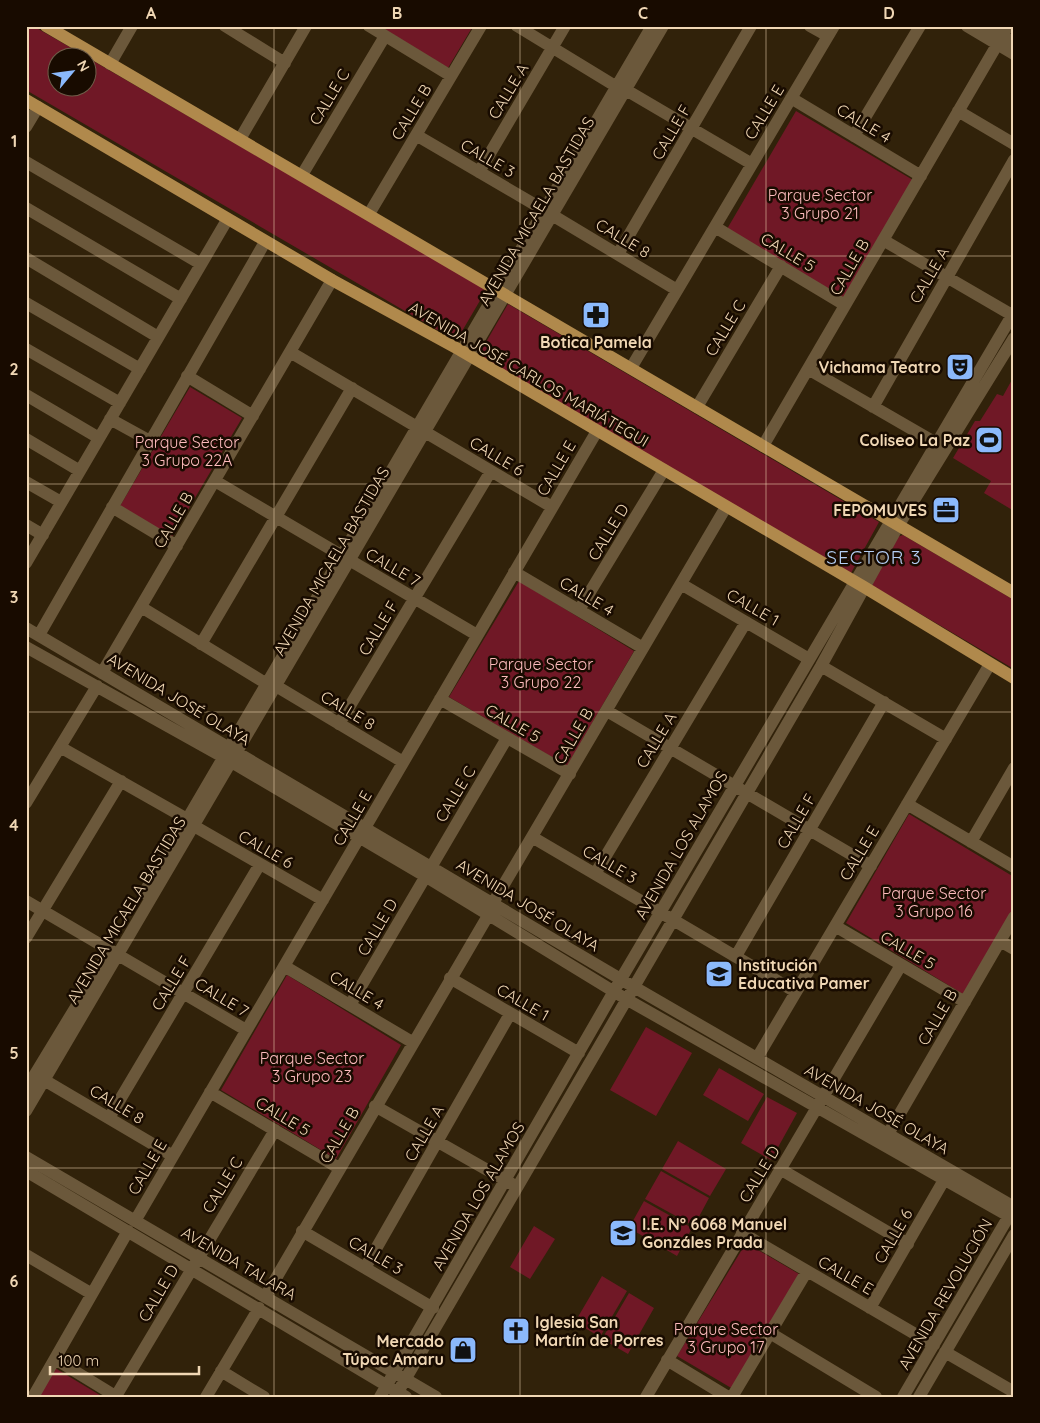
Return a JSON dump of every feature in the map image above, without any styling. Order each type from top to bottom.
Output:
[{"type":"main road","points":[[46,26],[1014,593]]},
{"type":"main road","name":"AVENIDA JOSÉ CARLOS MARIÁTEGUI","points":[[26,100],[264,242],[465,353],[859,584],[1014,678]]},
{"type":"street","points":[[110,64],[132,26]]},
{"type":"street","points":[[225,26],[285,63]]},
{"type":"street","points":[[240,139],[306,26]]},
{"type":"street","points":[[369,26],[451,76]]},
{"type":"street","name":"CALLE B","points":[[369,214],[481,26]]},
{"type":"street","points":[[517,26],[752,164]]},
{"type":"street","name":"CALLE A","points":[[479,172],[566,26]]},
{"type":"street","name":"AVENIDA MICAELA BASTIDAS","points":[[621,88],[652,26]]},
{"type":"street","name":"AVENIDA MICAELA BASTIDAS","points":[[26,1089],[115,952],[621,88],[663,26]]},
{"type":"street","name":"CALLE F","points":[[618,254],[751,26]]},
{"type":"street","points":[[810,26],[831,31]]},
{"type":"street","points":[[854,136],[920,26]]},
{"type":"street","points":[[966,26],[1005,37]]},
{"type":"street","points":[[985,26],[1005,37],[1014,54]]},
{"type":"street","name":"CALLE E","points":[[630,368],[831,31]]},
{"type":"street","name":"CALLE C","points":[[302,175],[385,36]]},
{"type":"street","name":"CALLE B","points":[[762,446],[958,111],[1005,37]]},
{"type":"street","name":"CALLE 4","points":[[791,98],[921,176]]},
{"type":"street","points":[[26,127],[38,107]]},
{"type":"street","points":[[958,111],[1014,144]]},
{"type":"street","name":"CALLE 3","points":[[416,136],[548,212]]},
{"type":"street","name":"CALLE A","points":[[873,407],[1014,160]]},
{"type":"street","points":[[26,162],[201,264]]},
{"type":"street","points":[[26,208],[181,299]]},
{"type":"street","name":"CALLE 8","points":[[548,212],[677,290]]},
{"type":"street","points":[[26,563],[227,220]]},
{"type":"street","name":"CALLE 5","points":[[715,226],[845,305]]},
{"type":"street","points":[[883,240],[1013,314]]},
{"type":"street","points":[[38,636],[264,242]]},
{"type":"street","points":[[26,258],[158,337]]},
{"type":"street","name":"CALLE C","points":[[697,407],[781,266]]},
{"type":"street","name":"CALLE B","points":[[102,673],[332,280]]},
{"type":"street","points":[[26,303],[140,369]]},
{"type":"street","name":"AVENIDA LOS ALAMOS","points":[[400,1395],[406,1379],[579,1053],[809,658],[859,584],[1013,314]]},
{"type":"street","name":"AVENIDA LOS ALAMOS","points":[[943,438],[1014,338]]},
{"type":"street","points":[[26,349],[120,403]]},
{"type":"street","name":"CALLE 6","points":[[290,352],[552,507]]},
{"type":"street","points":[[808,369],[873,407],[943,438]]},
{"type":"street","points":[[187,376],[252,416]]},
{"type":"street","points":[[202,644],[352,388]]},
{"type":"street","points":[[26,395],[99,438]]},
{"type":"street","points":[[110,419],[150,441]]},
{"type":"street","name":"CALLE E","points":[[33,1397],[597,431]]},
{"type":"street","points":[[26,439],[80,471]]},
{"type":"street","name":"CALLE D","points":[[579,610],[664,470]]},
{"type":"street","name":"CALLE F","points":[[339,724],[491,471]]},
{"type":"street","name":"CALLE 7","points":[[215,481],[478,635]]},
{"type":"street","points":[[26,482],[62,502]]},
{"type":"street","name":"CALLE B","points":[[206,1397],[726,507]]},
{"type":"street","points":[[112,508],[176,546]]},
{"type":"street","points":[[26,525],[42,535]]},
{"type":"street","name":"CALLE 4","points":[[514,572],[643,648]]},
{"type":"street","name":"CALLE 1","points":[[681,584],[809,658]]},
{"type":"street","name":"AVENIDA LOS ALAMOS","points":[[383,1391],[634,987],[821,666],[859,584]]},
{"type":"street","name":"CALLE 8","points":[[141,607],[403,762]]},
{"type":"street","name":"CALLE A","points":[[595,874],[746,622]]},
{"type":"street","name":"AVENIDA JOSÉ OLAYA","points":[[26,628],[102,673],[230,755],[491,908],[621,979],[824,1096],[1013,1212]]},
{"type":"street","name":"AVENIDA JOSÉ OLAYA","points":[[27,649],[230,755]]},
{"type":"street","name":"CALLE E","points":[[757,1058],[990,664]]},
{"type":"street","points":[[821,666],[946,739]]},
{"type":"street","points":[[26,803],[97,686]]},
{"type":"street","name":"CALLE 5","points":[[440,699],[570,774]]},
{"type":"street","name":"CALLE F","points":[[736,956],[884,702]]},
{"type":"street","points":[[607,711],[871,866]]},
{"type":"street","name":"CALLE C","points":[[428,871],[507,738]]},
{"type":"street","name":"CALLE 6","points":[[60,746],[323,900]]},
{"type":"street","points":[[971,842],[1014,768]]},
{"type":"street","points":[[26,938],[121,781]]},
{"type":"street","points":[[908,804],[1014,867]]},
{"type":"street","name":"CALLE 3","points":[[532,838],[672,919]]},
{"type":"street","name":"CALLE F","points":[[109,1118],[260,864]]},
{"type":"street","name":"CALLE D","points":[[350,1005],[428,871]]},
{"type":"street","name":"CALLE 7","points":[[26,901],[246,1030]]},
{"type":"street","name":"AVENIDA JOSÉ OLAYA","points":[[491,908],[626,999],[944,1180],[1013,1212]]},
{"type":"street","name":"CALLE B","points":[[888,1134],[1014,917]]},
{"type":"street","points":[[672,919],[796,992]]},
{"type":"street","name":"CALLE 5","points":[[835,926],[965,1002]]},
{"type":"street","points":[[1000,940],[1014,949]]},
{"type":"street","points":[[824,1096],[901,965]]},
{"type":"street","name":"CALLE 4","points":[[284,966],[412,1042]]},
{"type":"street","name":"CALLE 1","points":[[450,978],[579,1053]]},
{"type":"street","name":"CALLE A","points":[[365,1268],[510,1014]]},
{"type":"street","name":"AVENIDA MICAELA BASTIDAS","points":[[26,1111],[35,1076]]},
{"type":"street","name":"CALLE 8","points":[[35,1076],[173,1156]]},
{"type":"street","name":"CALLE 5","points":[[210,1092],[339,1168]]},
{"type":"street","name":"CALLE D","points":[[646,1397],[824,1096]]},
{"type":"street","points":[[375,1106],[511,1184]]},
{"type":"street","name":"CALLE C","points":[[195,1263],[275,1130]]},
{"type":"street","name":"AVENIDA TALARA","points":[[26,1158],[132,1226],[195,1263],[262,1302],[394,1372],[436,1397]]},
{"type":"street","points":[[780,1169],[908,1244]]},
{"type":"street","name":"AVENIDA TALARA","points":[[26,1170],[132,1226]]},
{"type":"street","name":"CALLE 6","points":[[870,1308],[944,1180]]},
{"type":"street","name":"AVENIDA REVOLUCIÓN","points":[[903,1397],[1013,1212]]},
{"type":"street","name":"CALLE 3","points":[[302,1231],[433,1308]]},
{"type":"street","name":"CALLE E","points":[[742,1233],[934,1345]]},
{"type":"street","name":"AVENIDA REVOLUCIÓN","points":[[919,1397],[1014,1235]]},
{"type":"street","points":[[27,1258],[92,1294]]},
{"type":"street","name":"CALLE D","points":[[117,1396],[195,1263]]},
{"type":"street","points":[[667,1360],[730,1397],[807,1271]]},
{"type":"street","name":"AVENIDA TALARA","points":[[262,1302],[383,1391],[400,1395]]},
{"type":"street","points":[[770,1334],[876,1397]]},
{"type":"street","points":[[945,1352],[1012,1388]]},
{"type":"street","points":[[55,1359],[117,1396]]},
{"type":"street","points":[[221,1371],[264,1397]]},
{"type":"green space","points":[[26,26],[33,26],[71,48],[48,48],[48,98],[98,98],[98,64],[483,287],[485,292],[458,338],[453,339],[26,90]]},
{"type":"green space","points":[[379,26],[473,26],[448,68]]},
{"type":"green space","name":"Parque Sector 3 Grupo 21","points":[[796,111],[913,180],[843,298],[727,229]]},
{"type":"green space","points":[[508,304],[879,522],[851,573],[478,356]]},
{"type":"green space","name":"Coliseo La Paz","points":[[1014,376],[1014,511],[984,493],[991,481],[953,458],[975,421],[980,421],[997,394],[1003,396]]},
{"type":"green space","name":"Parque Sector 3 Grupo 22A","points":[[190,387],[242,418],[172,537],[120,506]]},
{"type":"green space","points":[[903,535],[1014,600],[1014,669],[873,586],[871,580],[897,537]]},
{"type":"green space","name":"Parque Sector 3 Grupo 22","points":[[519,581],[634,651],[567,766],[449,697]]},
{"type":"green space","name":"Parque Sector 3 Grupo 16","points":[[909,814],[1014,877],[1014,908],[963,994],[846,923]]},
{"type":"green space","name":"Parque Sector 3 Grupo 23","points":[[287,975],[401,1045],[336,1159],[221,1090]]},
{"type":"green space","points":[[646,1027],[692,1053],[656,1116],[610,1090]]},
{"type":"green space","points":[[719,1068],[764,1094],[748,1121],[703,1095]]},
{"type":"green space","points":[[767,1097],[797,1113],[771,1160],[741,1143]]},
{"type":"green space","points":[[678,1141],[726,1169],[710,1196],[662,1169]]},
{"type":"green space","points":[[661,1171],[709,1198],[694,1226],[645,1199]]},
{"type":"green space","points":[[644,1201],[692,1228],[677,1256],[629,1228]]},
{"type":"green space","points":[[534,1226],[555,1239],[530,1279],[510,1267]]},
{"type":"green space","name":"Parque Sector 3 Grupo 17","points":[[746,1243],[799,1274],[733,1389],[677,1356]]},
{"type":"green space","points":[[602,1276],[627,1291],[600,1337],[575,1322]]},
{"type":"green space","points":[[629,1293],[654,1308],[628,1354],[602,1339]]},
{"type":"green space","points":[[55,1368],[103,1397],[39,1397]]},
{"type":"place","name":"Botica Pamela","points":[[596,315]]},
{"type":"place","name":"Vichama Teatro","points":[[960,367]]},
{"type":"place","name":"Coliseo La Paz","points":[[989,440]]},
{"type":"place","name":"FEPOMUVES","points":[[946,510]]},
{"type":"place","name":"Institución Educativa Pamer","points":[[719,974]]},
{"type":"place","name":"I.E. N° 6068 Manuel Gonzáles Prada","points":[[623,1233]]},
{"type":"place","name":"Iglesia San Martín de Porres","points":[[516,1331]]},
{"type":"place","name":"Mercado Túpac Amaru","points":[[463,1350]]},
{"type":"district","name":"SECTOR 3","points":[[874,557]]}]
